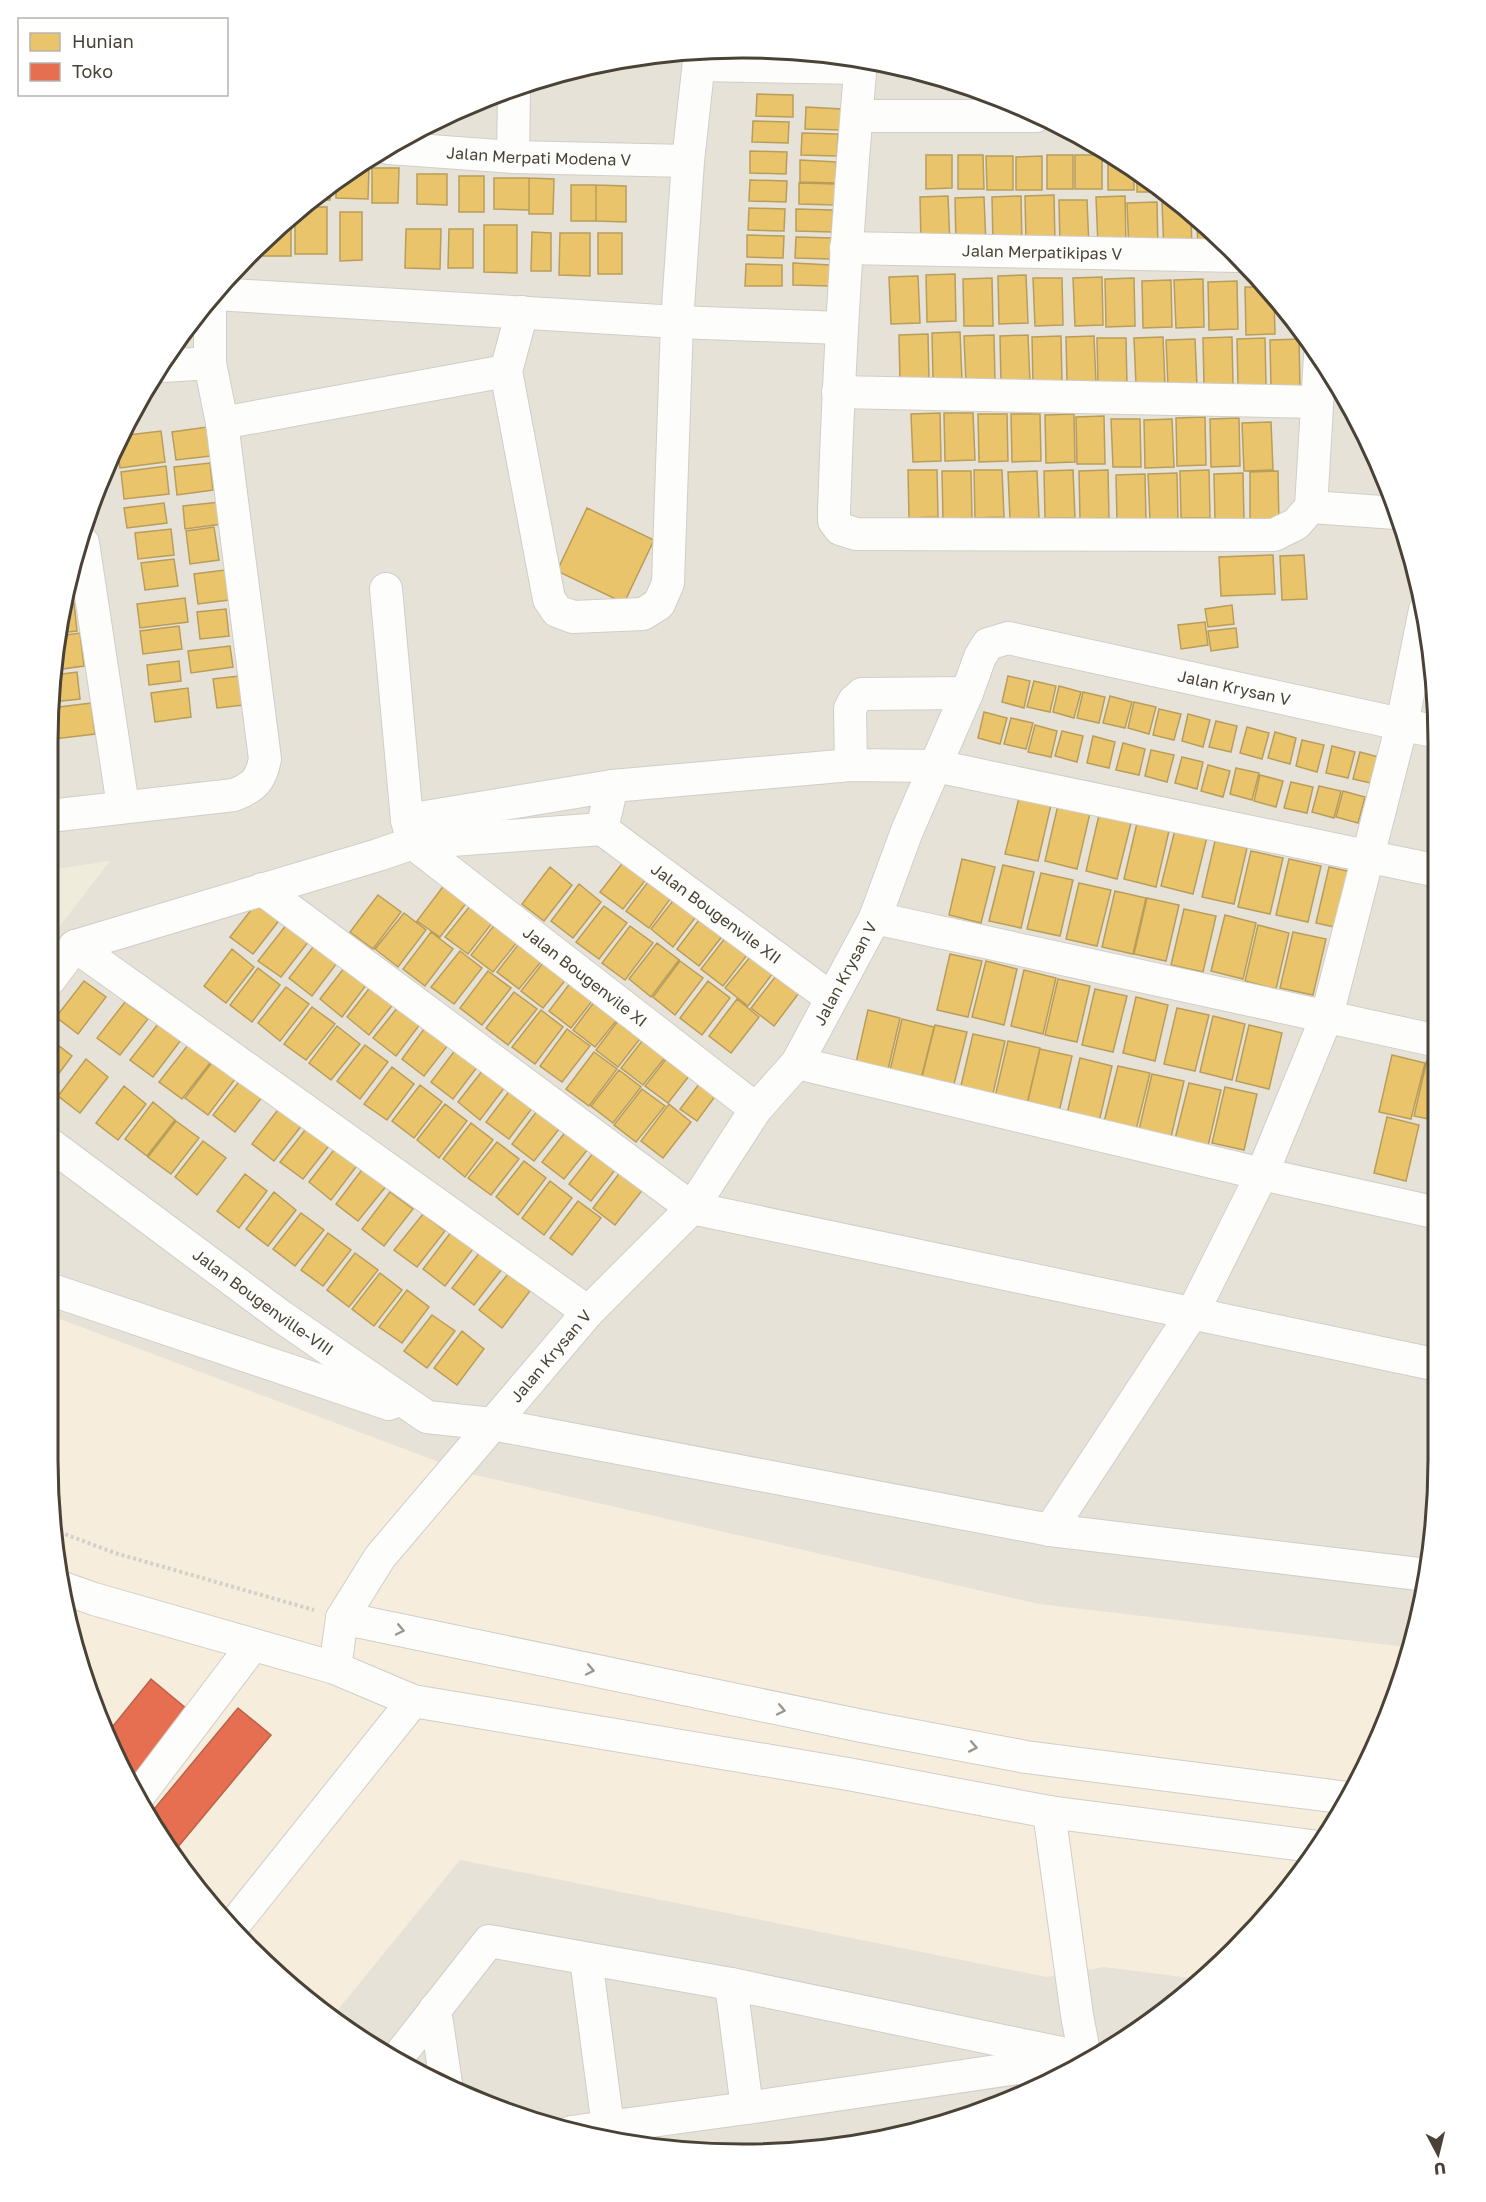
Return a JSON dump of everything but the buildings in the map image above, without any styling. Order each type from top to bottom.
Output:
[{"type":"street","points":[[712,59],[817,63]]},
{"type":"street","points":[[522,312],[506,371],[549,599],[557,611],[573,616],[643,614],[659,604],[668,583],[677,322],[688,161],[699,60]]},
{"type":"street","points":[[860,69],[838,392],[834,521],[840,529],[856,534],[1274,534],[1296,524],[1311,507],[1319,374]]},
{"type":"street","points":[[513,157],[514,98]]},
{"type":"street","points":[[858,116],[1016,116]]},
{"type":"street","name":"Jalan Merpati Modena V","points":[[403,149],[513,157],[688,161]]},
{"type":"street","name":"Jalan Merpatikipas V","points":[[846,248],[1223,256]]},
{"type":"street","points":[[226,295],[677,322],[841,328]]},
{"type":"street","points":[[58,815],[234,795],[251,788],[262,771],[265,759],[222,423],[210,363],[210,314]]},
{"type":"street","points":[[172,365],[210,363]]},
{"type":"street","points":[[222,423],[506,371]]},
{"type":"street","points":[[838,392],[1317,402]]},
{"type":"street","points":[[1311,507],[1387,512]]},
{"type":"street","points":[[85,556],[123,806]]},
{"type":"street","points":[[386,589],[410,831]]},
{"type":"street","name":"Jalan Krysan V","points":[[342,1618],[380,1557],[492,1424],[588,1312],[692,1208],[756,1109],[797,1063],[875,918],[907,831],[967,693],[980,657],[988,644],[1008,638],[1427,730]]},
{"type":"street","points":[[1050,1530],[1193,1312],[1262,1174],[1327,1016],[1402,724],[1419,639]]},
{"type":"street","points":[[851,765],[850,709],[854,701],[862,694],[967,693]]},
{"type":"street","points":[[58,969],[75,946],[378,855],[410,831],[612,786],[851,765],[936,766],[1428,869]]},
{"type":"street","points":[[410,831],[602,829],[612,786]]},
{"type":"street","name":"Jalan Bougenvile XII","points":[[602,829],[831,998]]},
{"type":"street","name":"Jalan Bougenvile XI","points":[[410,831],[756,1109]]},
{"type":"street","points":[[262,889],[692,1208],[1428,1363]]},
{"type":"street","points":[[875,918],[1428,1039]]},
{"type":"street","points":[[75,946],[588,1312]]},
{"type":"street","points":[[797,1063],[1262,1174],[1428,1211]]},
{"type":"street","name":"Jalan Bougenville-VIII","points":[[58,1150],[282,1317],[427,1417],[492,1424],[1050,1530],[1417,1574]]},
{"type":"street","points":[[58,1292],[427,1417]]},
{"type":"street","points":[[72,1591],[335,1668],[413,1701],[848,1774],[1038,1810],[1307,1845]]},
{"type":"street","points":[[335,1668],[342,1618],[862,1726],[1026,1757],[1338,1797]]},
{"type":"street","points":[[144,1789],[253,1645]]},
{"type":"street","points":[[238,1920],[413,1701]]},
{"type":"street","points":[[1026,1757],[1077,2015],[1087,2051]]},
{"type":"street","points":[[402,2052],[489,1941],[731,1984],[1077,2056]]},
{"type":"street","points":[[586,1959],[608,2127]]},
{"type":"street","points":[[731,1984],[747,2108]]},
{"type":"street","points":[[435,2009],[445,2075]]},
{"type":"street","points":[[600,2128],[1066,2062]]},
{"type":"path","points":[[63,1533],[115,1553],[342,1618]]},
{"type":"shaded area","points":[[743,58],[788,60],[832,64],[920,82],[963,95],[1046,129],[1085,150],[1160,200],[1227,259],[1286,326],[1336,401],[1357,440],[1391,523],[1414,609],[1422,654],[1428,743],[1428,1459],[1426,1504],[1422,1548],[1404,1636],[1391,1679],[1357,1762],[1336,1801],[1286,1876],[1227,1943],[1160,2002],[1085,2052],[1005,2091],[920,2120],[832,2138],[743,2144],[654,2138],[566,2120],[481,2091],[401,2052],[326,2002],[259,1943],[221,1901],[111,1721],[82,1636],[64,1548],[60,1504],[58,1459],[58,743],[60,698],[64,654],[82,566],[95,523],[129,440],[150,401],[200,326],[228,292],[292,228],[326,200],[401,150],[440,129],[523,95],[566,82],[654,64]]},
{"type":"shaded area","points":[[110,861],[58,928],[58,869]]},
{"type":"shaded area","points":[[58,1318],[471,1474],[1039,1604],[1401,1646],[1391,1679],[1357,1762],[1312,1839],[1258,1910],[1189,1978],[1104,1967],[1047,1977],[460,1860],[338,2010],[292,1974],[259,1943],[200,1876],[150,1801],[129,1762],[95,1679],[82,1636],[64,1548],[60,1504]]}]
